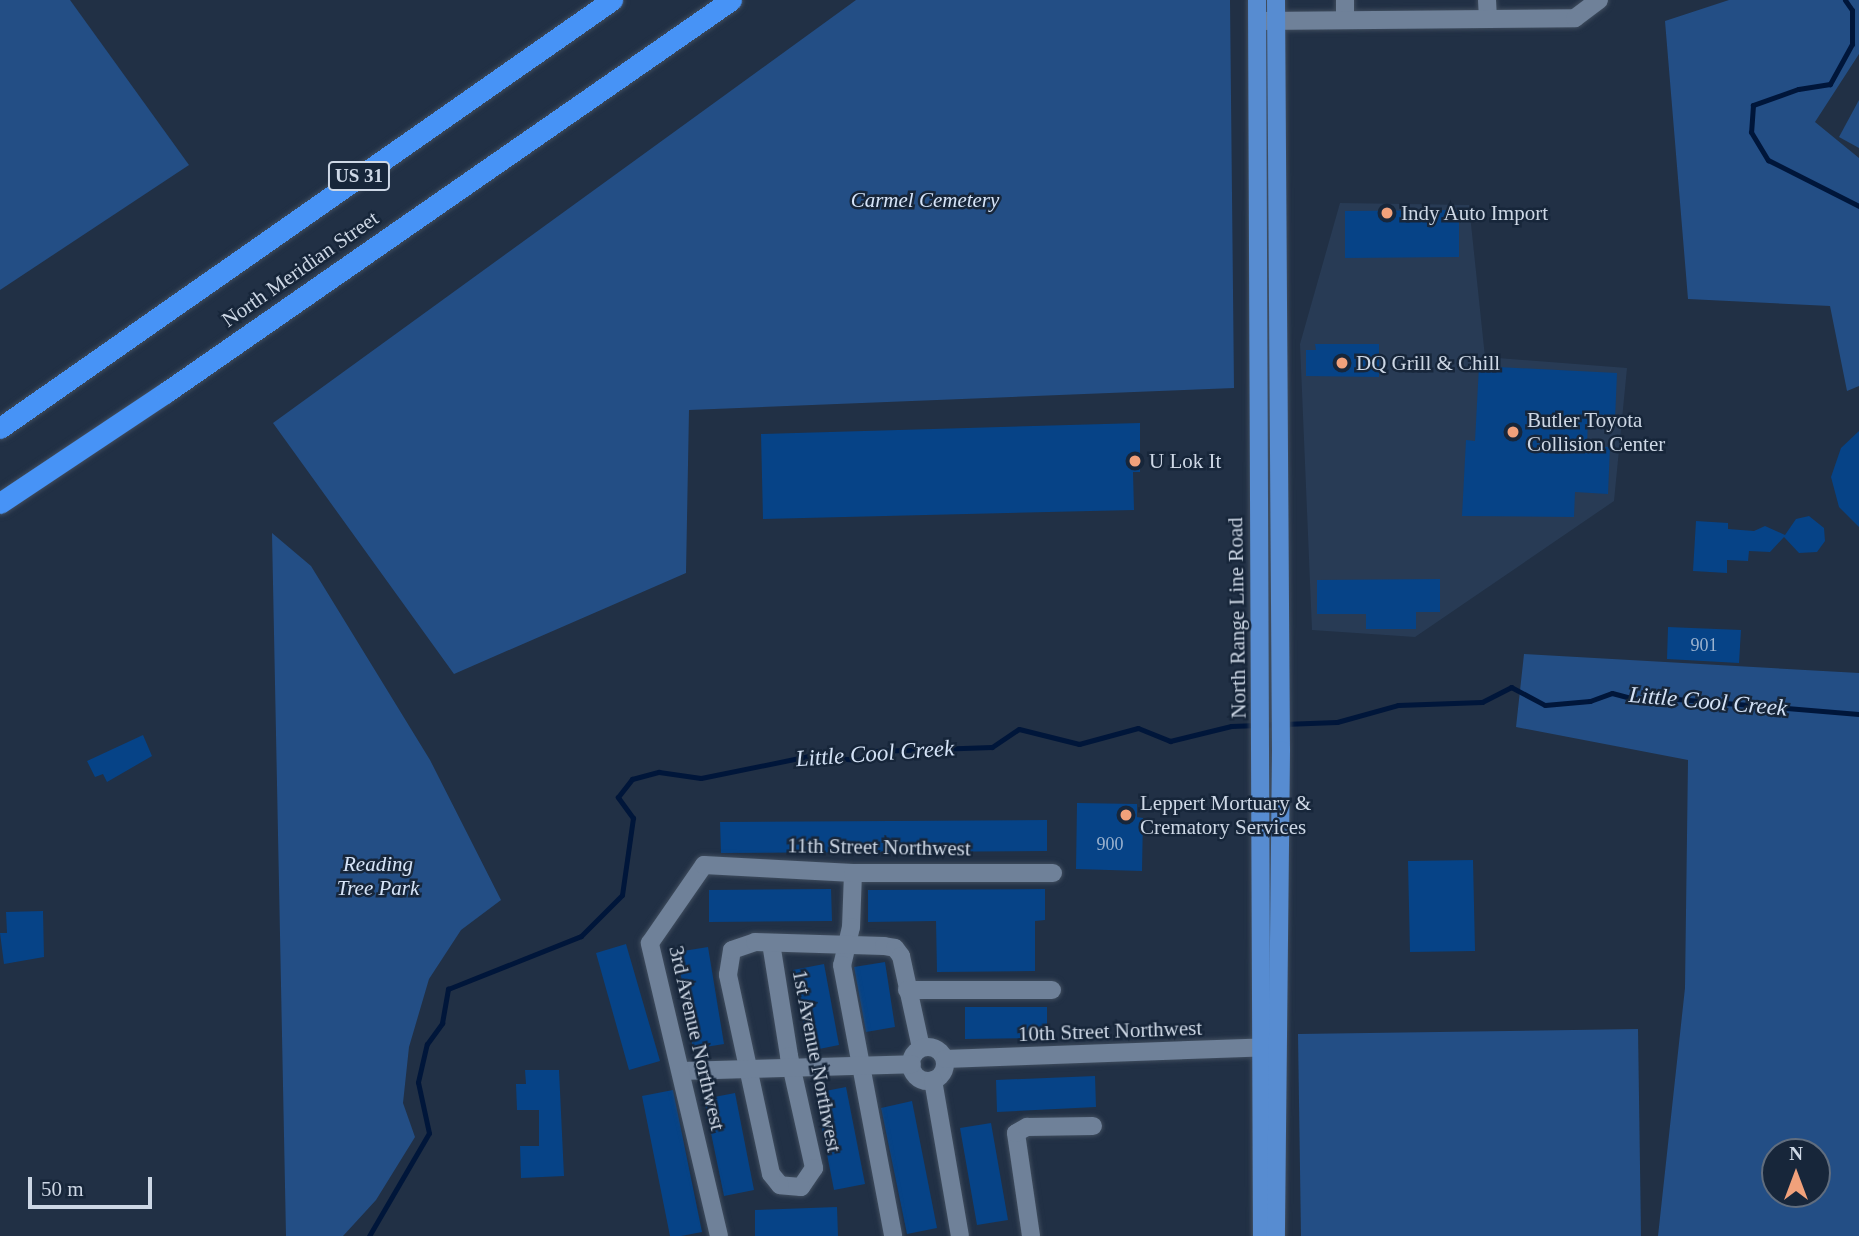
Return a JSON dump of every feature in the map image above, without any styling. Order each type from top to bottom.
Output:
[{"type":"highway","name":"North Meridian Street","points":[[0,428],[612,0]]},
{"type":"highway","name":"North Meridian Street","points":[[0,503],[165,394],[730,0]]},
{"type":"main road","name":"North Range Line Road","points":[[1257,0],[1261,682],[1258,1048],[1262,1236]]},
{"type":"main road","name":"North Range Line Road","points":[[1276,0],[1281,682],[1276,1236]]},
{"type":"street","points":[[1345,0],[1345,20]]},
{"type":"street","points":[[1487,0],[1488,19]]},
{"type":"street","points":[[1258,21],[1575,18],[1599,0]]},
{"type":"street","name":"11th Street Northwest","points":[[704,865],[853,873],[1053,873]]},
{"type":"street","name":"3rd Avenue Northwest","points":[[704,865],[650,943],[719,1236]]},
{"type":"street","points":[[853,873],[851,927],[844,946],[842,965],[893,1236]]},
{"type":"street","name":"1st Avenue Northwest","points":[[771,943],[791,1067],[814,1168],[807,1183],[794,1189],[780,1185],[771,1174],[728,975],[732,950],[745,943],[771,943],[895,948],[901,956],[916,1056]]},
{"type":"street","points":[[907,990],[1052,990]]},
{"type":"street","name":"10th Street Northwest","points":[[945,1059],[1276,1047]]},
{"type":"street","points":[[681,1071],[859,1065],[916,1056],[933,1048],[945,1059],[944,1071],[933,1080]]},
{"type":"street","points":[[916,1056],[918,1077],[933,1080]]},
{"type":"street","points":[[933,1080],[960,1236]]},
{"type":"street","points":[[1031,1236],[1016,1133],[1027,1127],[1093,1126]]},
{"type":"shaded area","points":[[1340,203],[1469,205],[1485,357],[1627,368],[1614,501],[1415,637],[1312,630],[1300,344]]},
{"type":"green space","points":[[0,0],[70,0],[189,165],[0,290]]},
{"type":"green space","name":"Carmel Cemetery","points":[[856,0],[1230,0],[1234,388],[689,410],[686,573],[454,674],[273,423]]},
{"type":"green space","points":[[1729,0],[1859,0],[1859,54],[1815,122],[1859,158],[1859,386],[1847,391],[1830,306],[1688,299],[1665,21]]},
{"type":"green space","points":[[1859,100],[1859,148],[1839,137]]},
{"type":"green space","name":"Reading Tree Park","points":[[272,533],[311,566],[430,760],[501,900],[461,930],[429,979],[409,1047],[403,1103],[415,1137],[376,1200],[343,1236],[286,1236]]},
{"type":"green space","points":[[1524,654],[1859,673],[1859,1236],[1658,1236],[1685,988],[1688,760],[1516,727]]},
{"type":"green space","points":[[1638,1029],[1641,1236],[1301,1236],[1298,1034]]},
{"type":"building","points":[[1459,210],[1459,257],[1345,258],[1345,211]]},
{"type":"building","name":"DQ Grill & Chill","points":[[1315,344],[1379,344],[1379,377],[1306,376],[1306,350],[1316,350]]},
{"type":"building","points":[[1479,366],[1617,373],[1615,420],[1588,418],[1587,446],[1610,447],[1608,494],[1575,492],[1574,517],[1462,516],[1466,440],[1475,441]]},
{"type":"building","points":[[1140,423],[1140,472],[1133,472],[1134,510],[763,519],[761,434]]},
{"type":"building","points":[[1859,431],[1859,527],[1839,507],[1831,477],[1841,448]]},
{"type":"building","points":[[1809,516],[1824,528],[1825,541],[1817,552],[1799,553],[1784,537],[1770,552],[1749,551],[1748,561],[1727,560],[1727,573],[1693,571],[1696,521],[1728,523],[1728,529],[1754,531],[1765,526],[1785,535],[1796,519]]},
{"type":"building","points":[[1440,579],[1440,612],[1416,612],[1416,629],[1366,629],[1366,614],[1317,614],[1317,580]]},
{"type":"building","points":[[1668,627],[1741,630],[1739,663],[1667,659]]},
{"type":"building","points":[[143,735],[152,756],[107,782],[103,774],[95,777],[87,761]]},
{"type":"building","points":[[1077,803],[1137,804],[1137,817],[1143,818],[1142,871],[1076,869]]},
{"type":"building","points":[[1047,820],[1047,851],[721,853],[720,822]]},
{"type":"building","points":[[1473,860],[1475,951],[1410,952],[1408,861]]},
{"type":"building","points":[[831,889],[832,921],[709,922],[709,890]]},
{"type":"building","points":[[1045,889],[1045,920],[1035,921],[1035,971],[937,972],[936,921],[868,922],[868,890]]},
{"type":"building","points":[[43,911],[44,957],[4,964],[0,933],[7,933],[6,912]]},
{"type":"building","points":[[626,944],[660,1061],[629,1070],[596,953]]},
{"type":"building","points":[[708,947],[724,1044],[693,1049],[677,952]]},
{"type":"building","points":[[885,962],[895,1027],[866,1032],[854,967]]},
{"type":"building","points":[[824,964],[839,1045],[809,1051],[793,970]]},
{"type":"building","points":[[965,1007],[1047,1007],[1047,1038],[965,1039]]},
{"type":"building","points":[[525,1070],[559,1070],[564,1176],[521,1178],[520,1146],[539,1146],[539,1110],[517,1110],[516,1084],[526,1084]]},
{"type":"building","points":[[1095,1076],[1096,1107],[997,1112],[996,1080]]},
{"type":"building","points":[[846,1087],[865,1184],[834,1190],[815,1093]]},
{"type":"building","points":[[673,1090],[702,1232],[681,1236],[670,1236],[642,1096]]},
{"type":"building","points":[[735,1093],[754,1190],[724,1196],[704,1099]]},
{"type":"building","points":[[912,1101],[937,1228],[907,1234],[881,1108]]},
{"type":"building","points":[[991,1123],[1008,1220],[977,1225],[960,1128]]},
{"type":"building","points":[[837,1207],[838,1236],[755,1236],[755,1210]]},
{"type":"waterway","points":[[1845,0],[1852,10],[1852,44],[1830,84],[1798,89],[1753,105],[1751,132],[1768,160],[1859,206]]},
{"type":"waterway","name":"Little Cool Creek","points":[[369,1236],[429,1133],[418,1082],[427,1044],[442,1023],[448,989],[581,936],[622,895],[633,818],[618,797],[632,779],[659,772],[701,778],[809,756],[859,760],[876,751],[992,747],[1019,729],[1079,744],[1138,728],[1170,741],[1231,726],[1337,722],[1398,705],[1482,702],[1511,687],[1545,705],[1590,701],[1612,693],[1642,701],[1664,698],[1859,714]]},
{"type":"place","name":"Indy Auto Import","points":[[1387,213]]},
{"type":"place","name":"DQ Grill & Chill","points":[[1342,363]]},
{"type":"place","name":"Butler Toyota Collision Center","points":[[1513,432]]},
{"type":"place","name":"U Lok It","points":[[1135,461]]},
{"type":"place","name":"Leppert Mortuary & Crematory Services","points":[[1126,815]]}]
